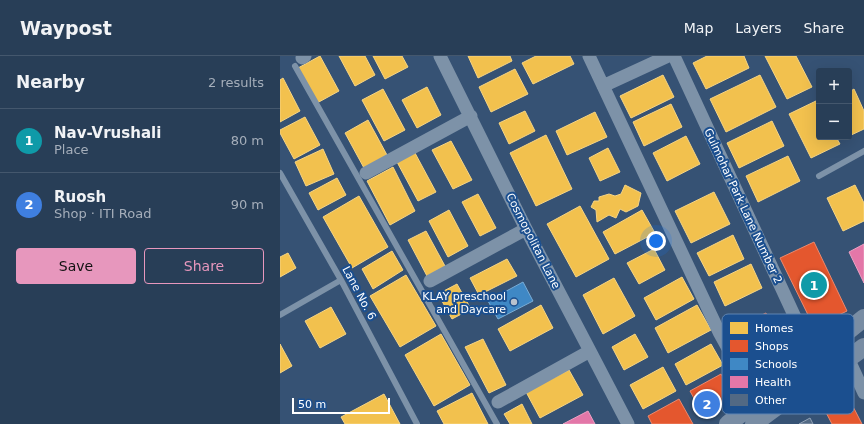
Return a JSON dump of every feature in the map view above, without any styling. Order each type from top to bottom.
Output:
[{"type":"main road","points":[[854,326],[864,318]]},
{"type":"main road","points":[[854,354],[864,347]]},
{"type":"main road","points":[[728,424],[740,414]]},
{"type":"main road","points":[[754,424],[766,414]]},
{"type":"street","name":"Cosmopolitan Lane","points":[[440,56],[526,229],[628,424]]},
{"type":"street","points":[[589,56],[722,338]]},
{"type":"street","points":[[603,86],[668,56]]},
{"type":"street","name":"Gulmohar Park Lane Number 2","points":[[674,56],[794,314]]},
{"type":"street","points":[[366,173],[470,116]]},
{"type":"street","points":[[430,281],[526,229]]},
{"type":"street","points":[[498,402],[590,351]]},
{"type":"street","points":[[854,371],[864,393]]},
{"type":"lane","points":[[300,60],[497,424]]},
{"type":"lane","points":[[819,176],[864,151]]},
{"type":"lane","name":"Lane No. 6","points":[[280,173],[341,280],[417,424]]},
{"type":"lane","points":[[280,315],[341,280]]},
{"type":"building: Homes","points":[[320,56],[339,91],[317,103],[298,68]]},
{"type":"building: Homes","points":[[339,56],[365,56],[375,75],[355,86]]},
{"type":"building: Homes","points":[[373,56],[402,56],[408,67],[385,79]]},
{"type":"building: Homes","points":[[468,56],[510,56],[512,61],[478,78]]},
{"type":"building: Homes","points":[[536,56],[570,56],[574,64],[533,84],[522,63]]},
{"type":"building: Homes","points":[[707,56],[744,56],[749,68],[706,89],[693,63]]},
{"type":"building: Homes","points":[[765,56],[796,56],[812,87],[787,99]]},
{"type":"building: Homes","points":[[515,69],[528,94],[491,112],[479,87]]},
{"type":"building: Homes","points":[[663,75],[674,97],[631,118],[620,96]]},
{"type":"building: Homes","points":[[760,75],[776,107],[726,132],[710,99]]},
{"type":"building: Homes","points":[[283,78],[300,111],[280,122],[280,80]]},
{"type":"building: Homes","points":[[427,87],[441,115],[417,128],[402,100]]},
{"type":"building: Homes","points":[[383,89],[405,130],[384,141],[362,100]]},
{"type":"building: Homes","points":[[854,89],[864,111],[864,129],[852,135],[852,104],[852,90]]},
{"type":"building: Homes","points":[[816,101],[816,140],[838,140],[840,144],[811,158],[789,114]]},
{"type":"building: Homes","points":[[671,104],[682,127],[644,146],[633,122]]},
{"type":"building: Homes","points":[[525,111],[535,131],[509,144],[499,123]]},
{"type":"building: Homes","points":[[595,112],[607,137],[567,155],[556,131]]},
{"type":"building: Homes","points":[[305,117],[320,145],[294,159],[280,133],[280,130]]},
{"type":"building: Homes","points":[[368,120],[387,155],[364,168],[345,133]]},
{"type":"building: Homes","points":[[772,121],[784,146],[739,168],[727,143]]},
{"type":"building: Homes","points":[[546,135],[572,189],[536,206],[510,153]]},
{"type":"building: Homes","points":[[686,136],[700,164],[667,181],[653,153]]},
{"type":"building: Homes","points":[[451,141],[472,180],[453,189],[432,150]]},
{"type":"building: Homes","points":[[608,148],[620,172],[600,181],[589,158]]},
{"type":"building: Homes","points":[[323,149],[334,174],[306,186],[295,162]]},
{"type":"building: Homes","points":[[415,153],[436,192],[418,201],[397,162]]},
{"type":"building: Homes","points":[[788,156],[800,181],[758,202],[746,176]]},
{"type":"building: Homes","points":[[393,167],[415,211],[390,225],[367,181]]},
{"type":"building: Homes","points":[[337,178],[346,195],[318,210],[309,193]]},
{"type":"building: Homes","points":[[625,185],[641,193],[638,206],[626,212],[620,209],[616,218],[609,215],[597,222],[596,210],[591,207],[594,201],[599,201],[599,197],[609,194],[615,196],[621,194]]},
{"type":"building: Homes","points":[[855,185],[864,203],[864,221],[843,231],[827,198]]},
{"type":"building: Homes","points":[[714,192],[730,224],[691,243],[675,211]]},
{"type":"building: Homes","points":[[478,194],[496,228],[480,236],[462,202]]},
{"type":"building: Homes","points":[[359,196],[388,247],[352,268],[323,217]]},
{"type":"building: Homes","points":[[580,206],[609,259],[576,277],[547,224]]},
{"type":"building: Homes","points":[[449,210],[468,246],[448,257],[429,221]]},
{"type":"building: Homes","points":[[642,210],[655,233],[615,254],[603,232]]},
{"type":"building: Homes","points":[[426,231],[445,266],[427,276],[408,240]]},
{"type":"building: Homes","points":[[733,235],[744,259],[709,276],[697,253]]},
{"type":"building: Homes","points":[[654,249],[665,270],[639,284],[627,263]]},
{"type":"building: Homes","points":[[392,251],[403,270],[373,289],[362,269]]},
{"type":"building: Homes","points":[[288,253],[296,268],[280,277],[280,257]]},
{"type":"building: Homes","points":[[507,259],[517,276],[479,295],[470,278]]},
{"type":"building: Homes","points":[[751,264],[762,288],[725,306],[714,282]]},
{"type":"building: Homes","points":[[406,275],[436,326],[400,347],[370,296]]},
{"type":"building: Homes","points":[[682,277],[694,299],[656,320],[644,298]]},
{"type":"building: Homes","points":[[614,278],[635,316],[603,334],[583,295]]},
{"type":"building: Homes","points":[[457,284],[471,309],[452,319],[438,294]]},
{"type":"building: Homes","points":[[541,305],[553,328],[510,351],[498,329]]},
{"type":"building: Homes","points":[[697,305],[711,330],[668,353],[655,328]]},
{"type":"building: Homes","points":[[331,307],[346,334],[320,348],[305,321]]},
{"type":"building: Homes","points":[[441,334],[470,385],[434,406],[405,355]]},
{"type":"building: Homes","points":[[635,334],[648,357],[624,370],[612,347]]},
{"type":"building: Homes","points":[[483,339],[506,385],[489,393],[465,347]]},
{"type":"building: Homes","points":[[280,344],[292,366],[280,373]]},
{"type":"building: Homes","points":[[711,344],[722,366],[686,385],[675,364]]},
{"type":"building: Homes","points":[[663,367],[676,391],[643,409],[630,385]]},
{"type":"building: Homes","points":[[569,370],[583,395],[540,418],[526,392]]},
{"type":"building: Homes","points":[[472,393],[488,424],[444,424],[437,411]]},
{"type":"building: Homes","points":[[384,394],[400,424],[345,424],[341,417]]},
{"type":"building: Homes","points":[[522,404],[532,424],[510,424],[504,414]]},
{"type":"building: Shops","points":[[814,242],[847,311],[841,314],[808,314],[780,258]]},
{"type":"building: Shops","points":[[721,374],[722,376],[722,402],[702,413],[690,391]]},
{"type":"building: Shops","points":[[679,399],[693,424],[652,424],[648,416]]},
{"type":"building: Shops","points":[[854,408],[862,424],[832,424],[827,414],[854,414]]},
{"type":"building: Schools","points":[[523,282],[533,301],[498,319],[488,301]]},
{"type":"building: Health","points":[[864,244],[864,283],[849,252]]},
{"type":"building: Health","points":[[588,411],[595,424],[563,424]]},
{"type":"building: Other","points":[[810,418],[813,424],[799,424]]},
{"type":"place","name":"Nav-Vrushali","points":[[814,285]]},
{"type":"place","name":"KLAY preschool and Daycare","points":[[514,302]]},
{"type":"place","name":"Ruosh","points":[[707,404]]}]
